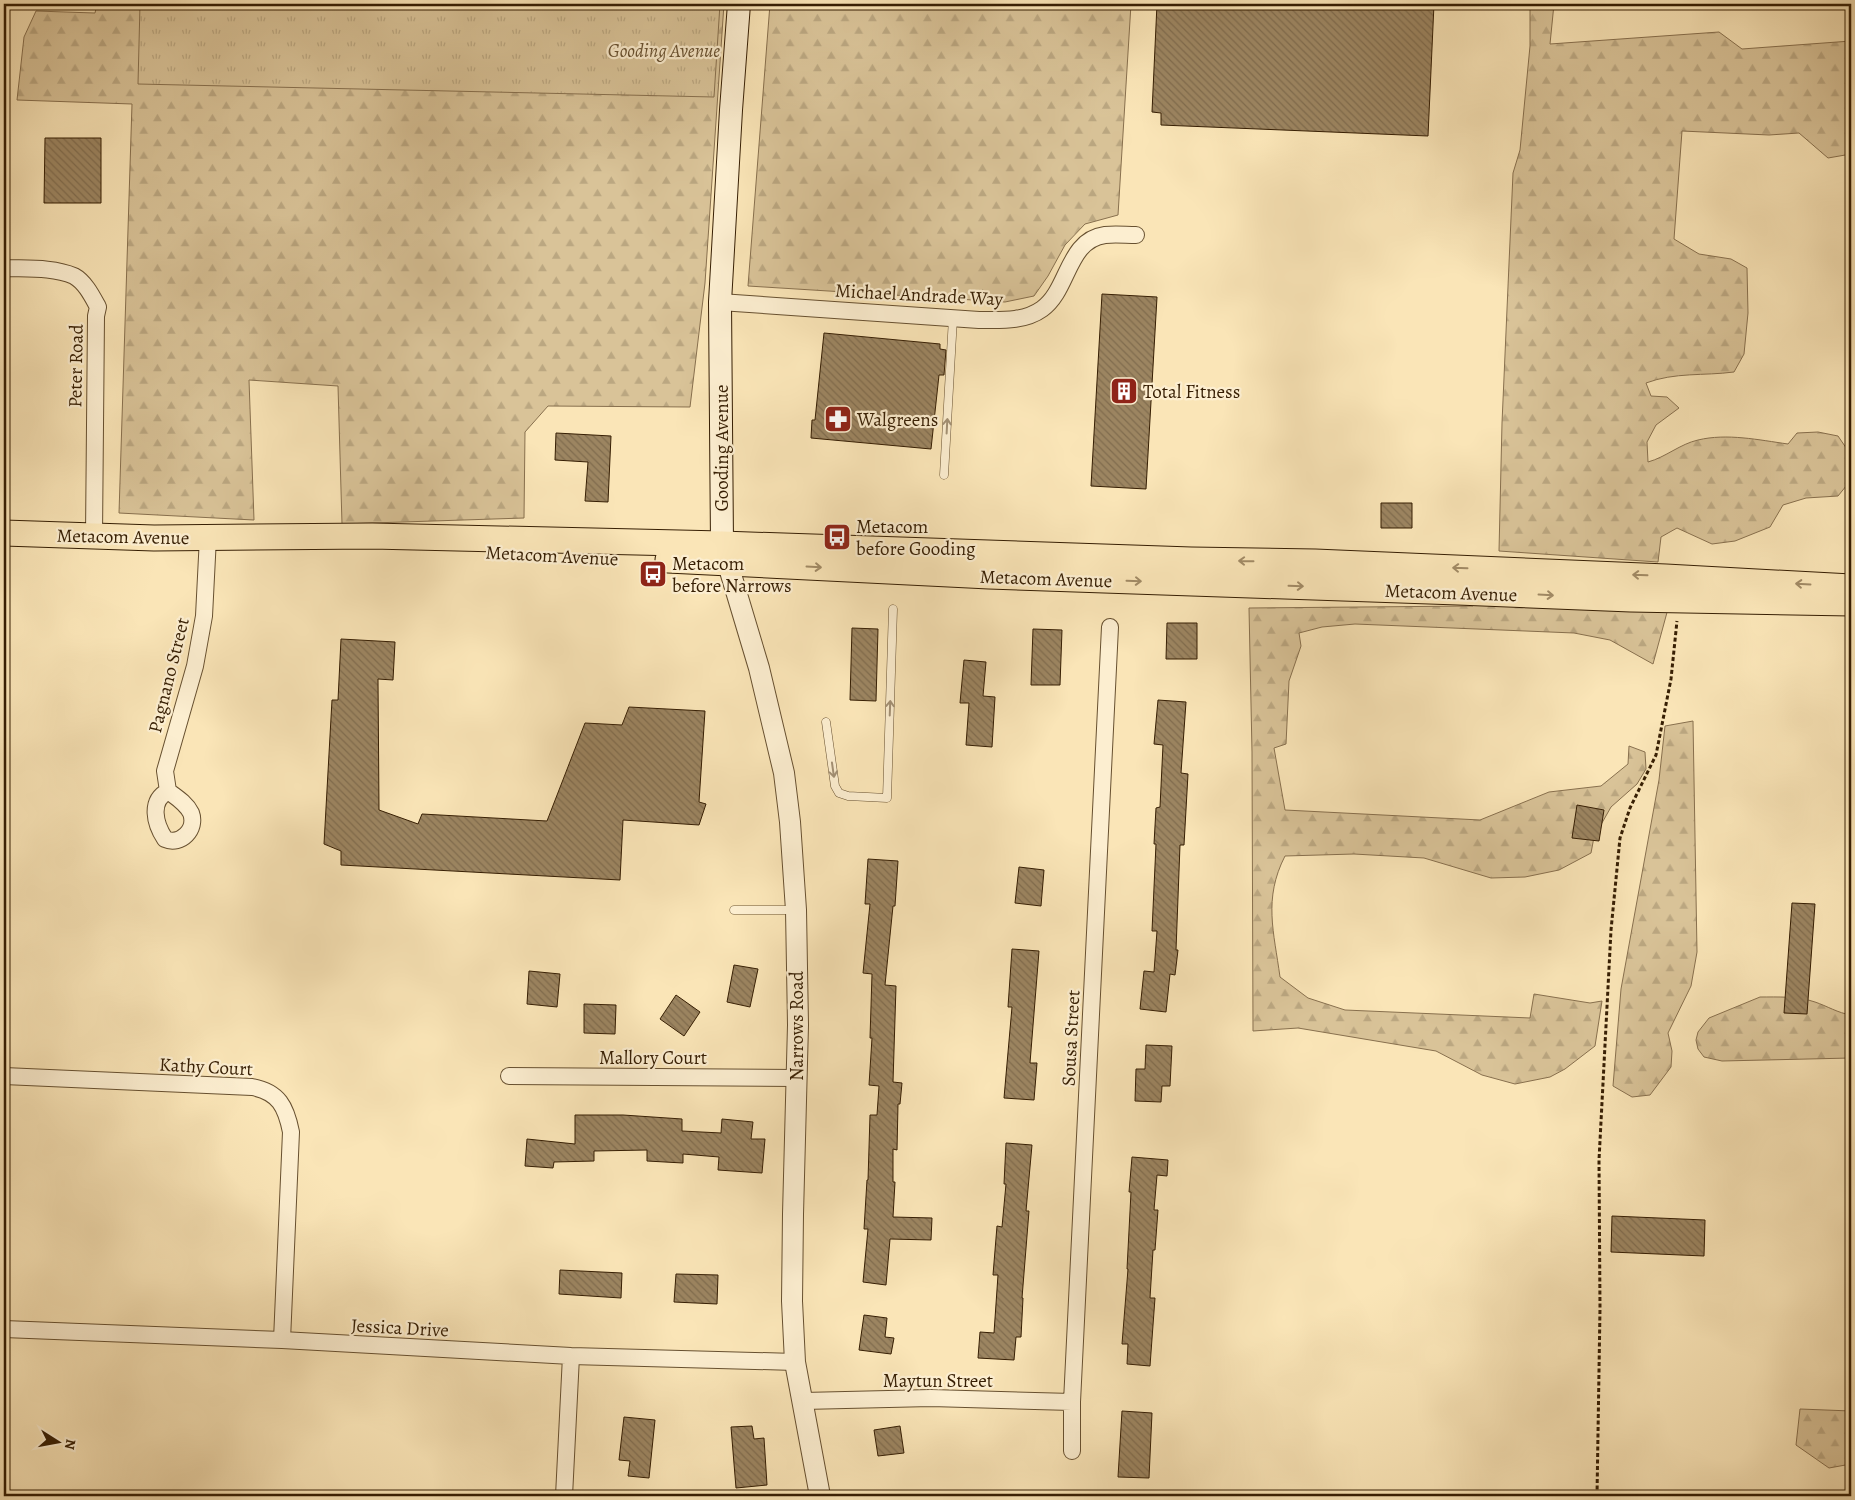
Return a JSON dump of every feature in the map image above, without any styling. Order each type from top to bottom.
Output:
[{"type":"main road","name":"Gooding Avenue","points":[[724,553],[720,302],[739,4]]},
{"type":"main road","name":"Metacom Avenue","points":[[4,533],[154,538],[241,536],[595,546],[724,553],[989,576],[1488,581],[1666,576],[1851,587]]},
{"type":"main road","name":"Metacom Avenue","points":[[400,541],[554,556],[724,553]]},
{"type":"main road","name":"Metacom Avenue","points":[[1488,581],[1679,600],[1851,603]]},
{"type":"street","name":"Michael Andrade Way","points":[[720,302],[953,318],[1019,318],[1041,310],[1049,303],[1060,287],[1079,250],[1090,241],[1104,235],[1136,234]]},
{"type":"street","name":"Peter Road","points":[[4,268],[53,270],[75,277],[88,290],[98,307],[96,316],[94,535]]},
{"type":"street","name":"Pagnano Street","points":[[168,791],[165,771],[191,682],[204,616],[208,537]]},
{"type":"street","name":"Narrows Road","points":[[724,553],[759,668],[784,773],[790,822],[796,910],[798,1025],[792,1214],[792,1301],[795,1362],[820,1496]]},
{"type":"street","name":"Sousa Street","points":[[1072,1452],[1072,1402],[1110,626]]},
{"type":"street","name":"Kathy Court","points":[[4,1076],[252,1087],[263,1089],[282,1102],[288,1116],[291,1132],[282,1340]]},
{"type":"street","name":"Mallory Court","points":[[510,1076],[796,1078]]},
{"type":"street","name":"Jessica Drive","points":[[4,1329],[282,1340],[570,1356],[795,1362]]},
{"type":"street","points":[[564,1496],[570,1356]]},
{"type":"street","name":"Maytun Street","points":[[803,1401],[931,1398],[1072,1402]]},
{"type":"lane","points":[[944,475],[953,318]]},
{"type":"lane","points":[[826,722],[835,786],[840,793],[848,796],[887,798],[893,609]]},
{"type":"lane","points":[[734,910],[796,910]]},
{"type":"path","points":[[1597,1496],[1600,1308],[1599,1160],[1611,930],[1620,838],[1630,808],[1656,755],[1671,680],[1679,600]]},
{"type":"green space","points":[[97,4],[724,4],[705,283],[690,407],[548,406],[525,432],[524,518],[342,524],[338,386],[249,380],[254,520],[119,513],[132,104],[17,100],[24,37],[36,11],[95,13]]},
{"type":"green space","name":"Gooding Avenue","points":[[140,4],[720,4],[714,97],[138,84]]},
{"type":"green space","points":[[770,4],[1131,4],[1118,215],[1085,224],[1065,245],[1048,276],[1034,296],[1005,302],[748,286]]},
{"type":"green space","points":[[1530,4],[1554,4],[1550,44],[1719,32],[1742,49],[1851,41],[1851,154],[1828,158],[1799,133],[1769,135],[1682,131],[1674,239],[1699,254],[1731,259],[1747,268],[1748,313],[1744,354],[1734,372],[1668,377],[1646,383],[1651,396],[1667,397],[1679,408],[1656,425],[1647,442],[1648,462],[1691,442],[1709,438],[1743,438],[1788,444],[1797,433],[1818,432],[1838,436],[1851,455],[1851,480],[1838,496],[1806,498],[1783,505],[1770,527],[1735,541],[1712,544],[1677,528],[1661,537],[1658,562],[1499,551],[1502,423],[1513,173],[1520,150],[1530,46]]},
{"type":"green space","points":[[1481,596],[1669,605],[1653,664],[1610,640],[1574,633],[1355,624],[1322,627],[1299,633],[1301,646],[1289,681],[1286,744],[1274,748],[1285,810],[1480,820],[1549,792],[1601,786],[1628,764],[1629,746],[1645,752],[1646,769],[1637,784],[1611,807],[1594,837],[1591,853],[1559,870],[1525,877],[1491,878],[1424,858],[1354,854],[1285,856],[1278,872],[1272,901],[1273,930],[1280,977],[1308,998],[1345,1010],[1530,1018],[1534,994],[1590,1003],[1602,1001],[1595,1046],[1565,1069],[1550,1077],[1515,1084],[1482,1075],[1436,1051],[1298,1028],[1253,1031],[1252,752],[1249,608],[1473,606]]},
{"type":"green space","points":[[1693,721],[1697,952],[1691,986],[1668,1033],[1672,1051],[1671,1067],[1650,1095],[1632,1097],[1613,1086],[1621,989],[1659,780],[1665,726]]},
{"type":"green space","points":[[1760,997],[1802,999],[1851,1015],[1851,1058],[1722,1061],[1704,1057],[1698,1049],[1696,1040],[1698,1032],[1709,1018]]},
{"type":"green space","points":[[1800,1409],[1851,1411],[1851,1464],[1829,1468],[1796,1445]]},
{"type":"building","points":[[1157,4],[1434,4],[1428,136],[1161,125],[1161,113],[1152,112]]},
{"type":"building","points":[[45,138],[101,138],[101,203],[44,203]]},
{"type":"building","name":"Total Fitness","points":[[1102,294],[1157,297],[1146,489],[1091,486]]},
{"type":"building","points":[[824,333],[940,344],[940,349],[946,350],[944,375],[939,375],[931,449],[811,438],[812,420],[815,420]]},
{"type":"building","points":[[556,433],[611,436],[608,502],[585,501],[588,462],[555,460]]},
{"type":"building","points":[[1381,503],[1412,503],[1412,528],[1381,528]]},
{"type":"building","points":[[1167,623],[1197,623],[1197,659],[1166,659]]},
{"type":"building","points":[[852,628],[878,629],[876,701],[850,700]]},
{"type":"building","points":[[1033,629],[1062,630],[1060,685],[1031,685]]},
{"type":"building","points":[[341,639],[395,642],[393,680],[378,679],[379,810],[418,824],[422,814],[547,821],[585,723],[622,725],[629,707],[705,711],[699,802],[706,804],[699,825],[623,820],[620,880],[341,865],[341,851],[324,844],[332,700],[338,700]]},
{"type":"building","points":[[964,660],[986,662],[983,696],[995,697],[992,747],[966,745],[969,703],[960,703]]},
{"type":"building","points":[[1158,700],[1186,702],[1181,773],[1188,774],[1184,845],[1180,845],[1176,950],[1178,950],[1175,975],[1170,974],[1166,1012],[1140,1009],[1144,971],[1154,972],[1157,931],[1152,931],[1156,844],[1154,844],[1156,808],[1160,807],[1163,745],[1154,744]]},
{"type":"building","points":[[1577,805],[1604,810],[1599,841],[1572,838]]},
{"type":"building","points":[[868,859],[898,861],[895,906],[893,906],[885,985],[896,986],[893,1082],[902,1083],[900,1104],[898,1104],[897,1150],[893,1149],[893,1182],[895,1182],[893,1217],[932,1218],[931,1240],[890,1239],[886,1285],[863,1282],[868,1229],[864,1229],[870,1115],[877,1115],[879,1086],[869,1085],[872,1038],[870,1038],[872,974],[863,973],[870,904],[865,904]]},
{"type":"building","points":[[1019,867],[1044,870],[1041,906],[1015,903]]},
{"type":"building","points":[[1792,903],[1815,904],[1807,1014],[1784,1013]]},
{"type":"building","points":[[1012,949],[1039,951],[1030,1063],[1037,1063],[1034,1100],[1004,1098],[1012,1007],[1008,1007]]},
{"type":"building","points":[[734,965],[758,969],[750,1007],[727,1002]]},
{"type":"building","points":[[529,971],[560,974],[557,1007],[527,1004]]},
{"type":"building","points":[[676,995],[700,1012],[684,1036],[660,1019]]},
{"type":"building","points":[[584,1004],[616,1005],[615,1034],[584,1033]]},
{"type":"building","points":[[1146,1045],[1172,1046],[1170,1086],[1162,1086],[1161,1102],[1135,1101],[1136,1069],[1145,1069]]},
{"type":"building","points":[[575,1115],[623,1115],[682,1119],[682,1131],[721,1133],[722,1119],[753,1122],[751,1139],[765,1139],[762,1173],[718,1170],[719,1157],[683,1154],[683,1163],[647,1161],[647,1150],[594,1151],[594,1161],[554,1162],[553,1168],[525,1166],[527,1139],[575,1144]]},
{"type":"building","points":[[1006,1143],[1032,1145],[1026,1211],[1029,1211],[1021,1337],[1016,1337],[1014,1360],[978,1358],[980,1332],[994,1333],[998,1275],[993,1275],[997,1226],[1002,1227],[1006,1184],[1004,1184]]},
{"type":"building","points":[[1132,1157],[1168,1160],[1167,1176],[1157,1175],[1154,1210],[1158,1210],[1150,1298],[1155,1298],[1150,1366],[1127,1364],[1128,1344],[1122,1344],[1128,1269],[1131,1192],[1129,1192]]},
{"type":"building","points":[[1612,1216],[1705,1220],[1704,1256],[1611,1252]]},
{"type":"building","points":[[560,1270],[622,1273],[621,1298],[559,1294]]},
{"type":"building","points":[[676,1274],[718,1275],[717,1304],[674,1302]]},
{"type":"building","points":[[864,1315],[887,1318],[885,1337],[894,1338],[891,1354],[859,1350]]},
{"type":"building","points":[[1122,1411],[1152,1413],[1149,1478],[1118,1477]]},
{"type":"building","points":[[624,1417],[655,1420],[649,1478],[628,1476],[630,1461],[619,1460]]},
{"type":"building","points":[[752,1426],[754,1439],[764,1438],[767,1485],[736,1488],[731,1427]]},
{"type":"building","points":[[900,1426],[904,1453],[878,1456],[874,1430]]},
{"type":"place","name":"Total Fitness","points":[[1124,391]]},
{"type":"place","name":"Walgreens","points":[[838,419]]},
{"type":"place","name":"Metacom before Gooding","points":[[837,537]]},
{"type":"place","name":"Metacom before Narrows","points":[[653,574]]}]
